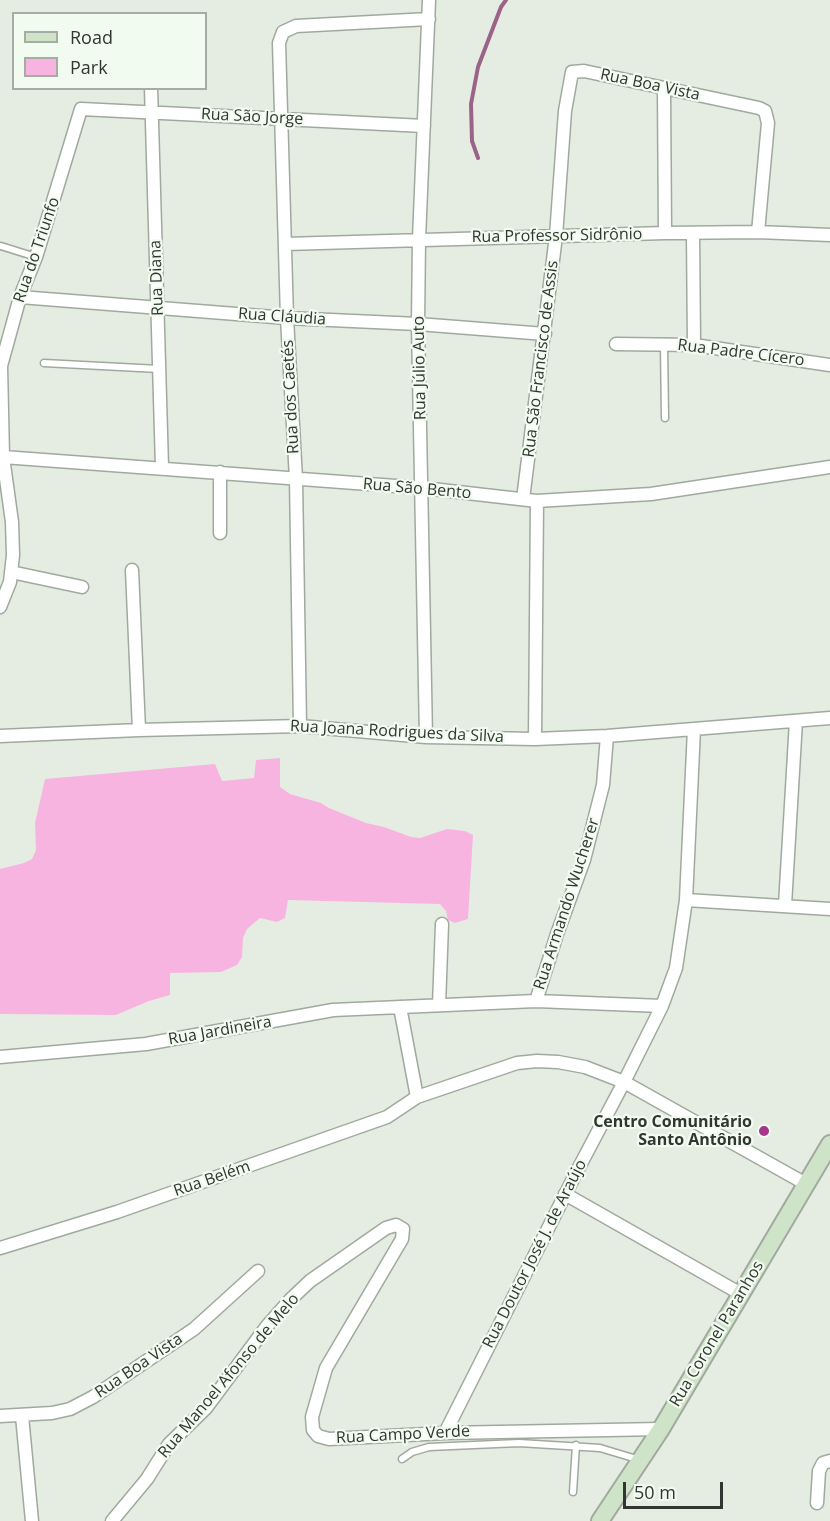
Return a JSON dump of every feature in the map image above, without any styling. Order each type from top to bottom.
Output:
[{"type":"street","name":"Rua Júlio Auto","points":[[426,737],[423,488],[418,324],[419,239],[429,0]]},
{"type":"street","name":"Rua dos Caetés","points":[[300,726],[296,479],[287,318],[280,37],[283,32],[296,26],[429,19]]},
{"type":"street","name":"Rua Boa Vista","points":[[565,111],[570,77],[572,72],[577,71],[765,111],[768,123],[758,232]]},
{"type":"street","points":[[664,89],[665,233]]},
{"type":"street","name":"Rua Diana","points":[[151,90],[162,467]]},
{"type":"street","name":"Rua São Jorge","points":[[81,109],[424,126]]},
{"type":"street","name":"Rua do Triunfo","points":[[0,607],[10,582],[13,555],[12,522],[3,457],[1,366],[20,297],[36,257],[81,109]]},
{"type":"street","name":"Rua São Francisco de Assis","points":[[524,499],[556,236],[565,111]]},
{"type":"street","name":"Rua Professor Sidrônio","points":[[285,244],[665,233],[758,232],[830,235]]},
{"type":"street","points":[[693,233],[694,345]]},
{"type":"street","name":"Rua Cláudia","points":[[20,297],[287,318],[418,324],[544,334]]},
{"type":"street","name":"Rua Padre Cícero","points":[[616,344],[694,345],[830,365]]},
{"type":"street","name":"Rua São Bento","points":[[3,457],[423,488],[537,501],[651,494],[830,467]]},
{"type":"street","points":[[220,472],[220,533]]},
{"type":"street","points":[[535,739],[537,501]]},
{"type":"street","points":[[132,570],[139,730]]},
{"type":"street","points":[[11,572],[82,588]]},
{"type":"street","points":[[786,905],[796,721]]},
{"type":"street","name":"Rua Joana Rodrigues da Silva","points":[[0,736],[300,726],[426,737],[535,739],[607,736],[796,721],[828,721]]},
{"type":"street","name":"Rua Doutor José J. de Araújo","points":[[445,1432],[662,1006],[676,968],[686,900],[694,729]]},
{"type":"street","name":"Rua Armando Wucherer","points":[[536,1001],[584,860],[603,785],[607,736]]},
{"type":"street","points":[[686,900],[830,909]]},
{"type":"street","points":[[439,1005],[442,924]]},
{"type":"street","name":"Rua Jardineira","points":[[0,1057],[146,1044],[333,1010],[536,1001],[662,1006]]},
{"type":"street","points":[[400,1007],[417,1096]]},
{"type":"street","name":"Rua Belém","points":[[0,1248],[117,1212],[387,1117],[417,1096],[517,1063],[537,1061],[585,1067],[624,1082],[806,1184]]},
{"type":"street","name":"Rua Coronel Paranhos","points":[[600,1521],[661,1429],[830,1144]]},
{"type":"street","points":[[565,1194],[741,1294]]},
{"type":"street","name":"Rua Manoel Afonso de Melo","points":[[112,1521],[147,1479],[169,1444],[206,1407],[267,1326],[291,1299],[310,1281],[386,1228],[396,1225],[403,1229],[404,1233],[395,1250]]},
{"type":"street","name":"Rua Campo Verde","points":[[395,1250],[326,1368],[312,1417],[313,1430],[321,1438],[445,1432],[661,1429]]},
{"type":"street","name":"Rua Boa Vista","points":[[1,1413],[22,1416],[52,1413],[70,1409],[93,1397],[194,1329],[258,1272]]},
{"type":"street","points":[[22,1416],[32,1521]]},
{"type":"street","points":[[817,1503],[819,1471],[823,1463],[830,1461]]},
{"type":"lane","points":[[1,246],[36,257]]},
{"type":"lane","points":[[664,345],[665,418]]},
{"type":"lane","points":[[44,363],[159,369]]},
{"type":"lane","points":[[402,1459],[412,1452],[429,1447],[519,1443],[600,1448],[640,1460]]},
{"type":"lane","points":[[573,1492],[576,1445]]},
{"type":"green space","points":[[280,758],[280,787],[290,794],[321,803],[366,823],[411,837],[420,838],[447,829],[465,831],[473,835],[468,919],[455,923],[448,920],[446,911],[440,904],[288,900],[285,918],[277,922],[260,918],[247,929],[243,938],[242,957],[237,965],[221,972],[170,973],[170,995],[116,1015],[0,1014],[0,869],[32,859],[36,850],[35,823],[45,779],[215,764],[222,781],[254,778],[256,760]]},
{"type":"waterway","points":[[478,158],[472,141],[471,104],[478,67],[501,7],[506,0]]},
{"type":"place","name":"Centro Comunitário Santo Antônio","points":[[764,1131]]}]
